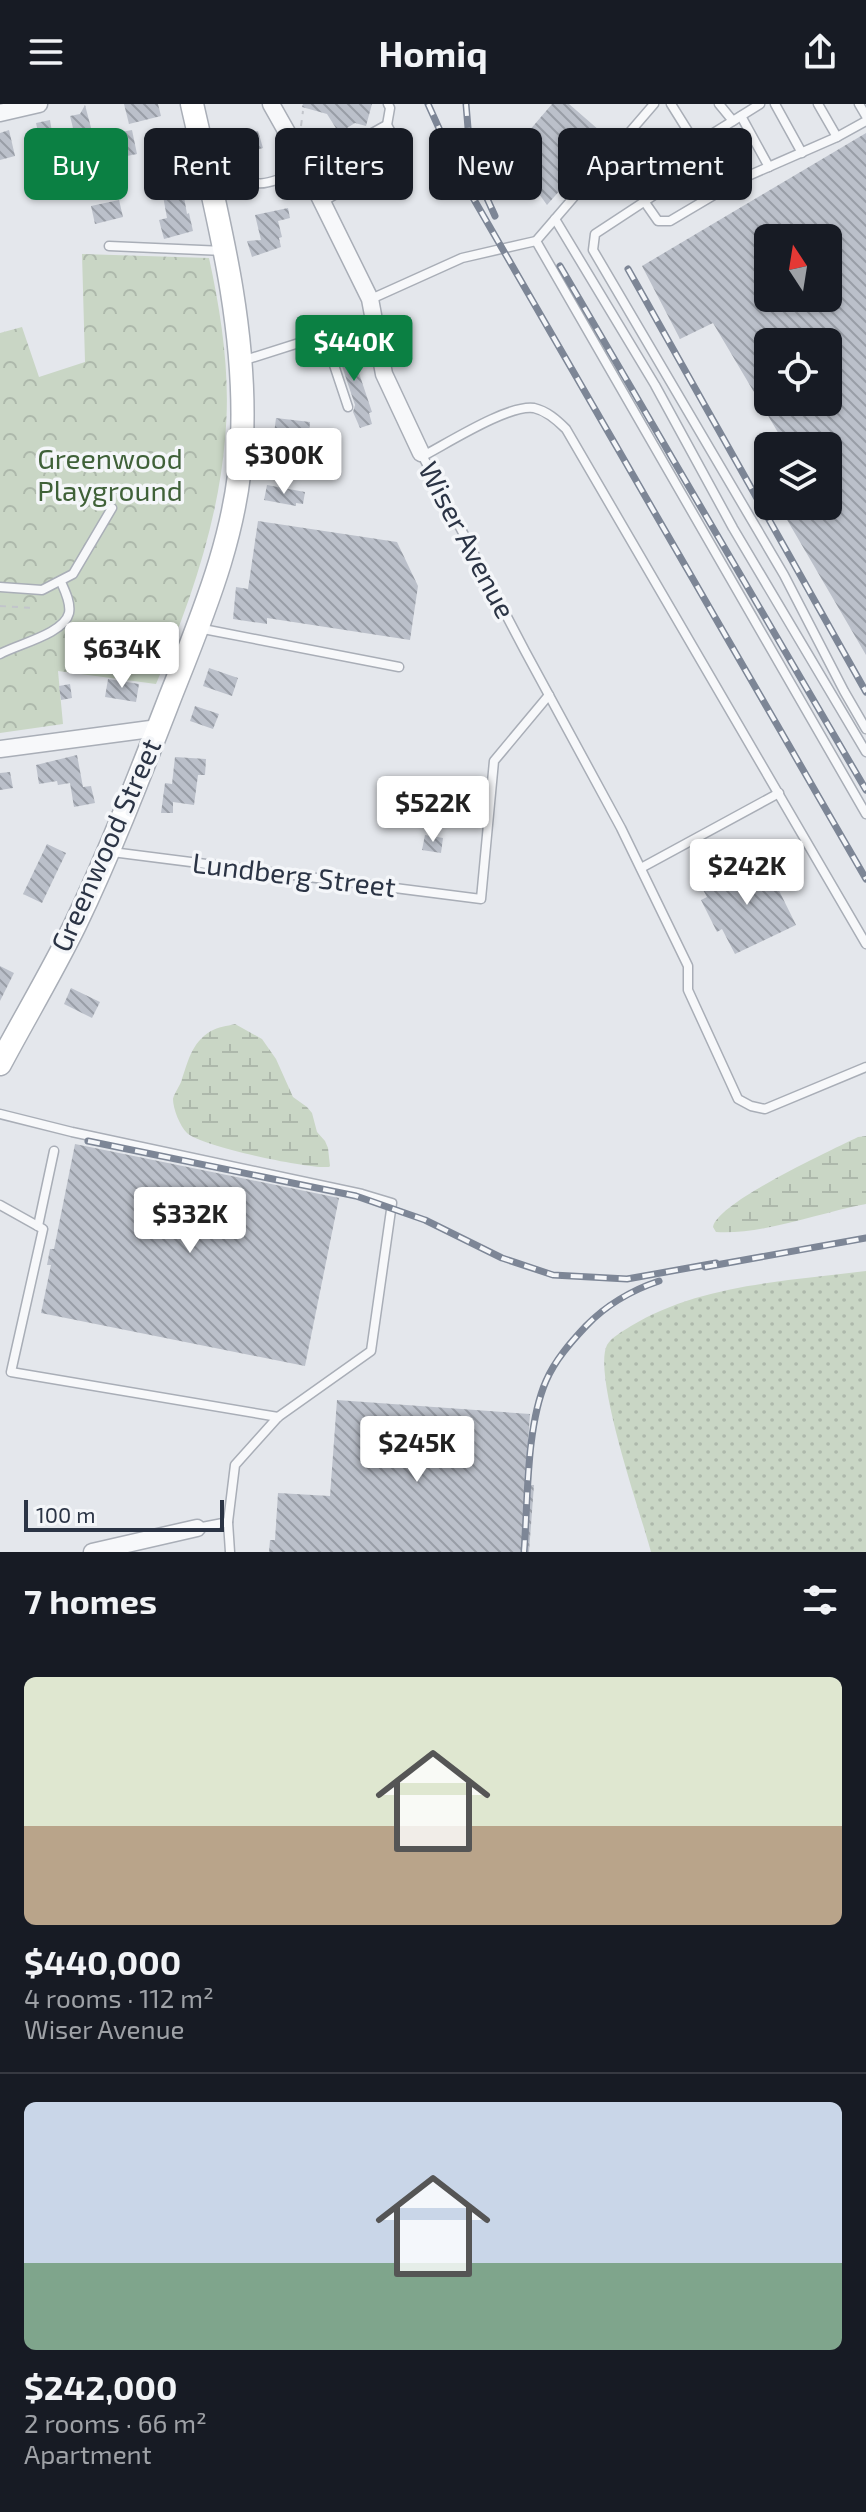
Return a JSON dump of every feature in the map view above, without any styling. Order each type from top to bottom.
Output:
[{"type":"main road","name":"Greenwood Street","points":[[192,104],[197,128]]},
{"type":"main road","name":"Greenwood Street","points":[[3,1053],[75,925],[158,728],[221,562],[236,491],[242,443],[242,361],[235,303],[213,200]]},
{"type":"street","points":[[0,113],[39,104]]},
{"type":"street","name":"Wiser Avenue","points":[[271,104],[284,128]]},
{"type":"street","name":"Wiser Avenue","points":[[322,202],[370,299],[384,374],[422,455]]},
{"type":"street","points":[[0,749],[158,728]]},
{"type":"street","points":[[92,1552],[197,1528]]},
{"type":"lane","points":[[322,202],[404,156],[387,125],[388,104]]},
{"type":"lane","points":[[370,299],[462,258],[536,241],[654,104]]},
{"type":"lane","points":[[671,104],[686,128]]},
{"type":"lane","points":[[719,104],[737,118],[769,167]]},
{"type":"lane","points":[[721,128],[760,104]]},
{"type":"lane","points":[[775,104],[802,153]]},
{"type":"lane","points":[[818,104],[837,137]]},
{"type":"lane","points":[[859,104],[866,118],[837,137],[741,179],[670,221],[658,221],[644,201],[595,234],[593,250],[784,575],[866,729]]},
{"type":"lane","points":[[381,128],[387,125]]},
{"type":"lane","points":[[555,219],[655,385],[733,528],[866,752]]},
{"type":"lane","points":[[536,241],[866,814]]},
{"type":"lane","points":[[109,246],[224,251]]},
{"type":"lane","points":[[242,361],[374,318]]},
{"type":"lane","points":[[324,335],[348,407]]},
{"type":"lane","points":[[422,455],[513,409],[534,408],[553,416],[560,423],[574,442],[866,944]]},
{"type":"lane","name":"Wiser Avenue","points":[[422,455],[641,868],[688,966],[688,990],[738,1099],[765,1109],[866,1067]]},
{"type":"lane","points":[[0,587],[42,590],[73,574],[112,508]]},
{"type":"lane","points":[[0,654],[63,624],[69,614],[69,602],[61,582]]},
{"type":"lane","points":[[197,628],[399,667]]},
{"type":"lane","name":"Lundberg Street","points":[[107,851],[481,899],[494,761],[549,695]]},
{"type":"lane","points":[[641,868],[779,793]]},
{"type":"lane","points":[[0,1114],[392,1203],[371,1351],[278,1417],[235,1465],[228,1522],[230,1552]]},
{"type":"lane","points":[[38,1226],[54,1151]]},
{"type":"lane","points":[[0,1205],[43,1229],[11,1372],[278,1417]]},
{"type":"lane","points":[[197,1528],[228,1522]]},
{"type":"path","points":[[300,128],[303,111]]},
{"type":"path","points":[[0,606],[32,608]]},
{"type":"green space","name":"Greenwood Playground","points":[[82,254],[209,258],[226,371],[227,416],[216,502],[180,625],[156,684],[58,671],[63,724],[0,733],[0,333],[22,327],[39,377],[85,362]]},
{"type":"green space","points":[[235,1024],[262,1039],[276,1059],[293,1097],[312,1113],[317,1132],[328,1148],[329,1167],[232,1150],[196,1138],[182,1126],[173,1099],[191,1054],[199,1041],[211,1031]]},
{"type":"green space","points":[[866,1136],[866,1204],[771,1227],[716,1232],[713,1227],[720,1217],[754,1191],[824,1153]]},
{"type":"green space","points":[[866,1271],[866,1552],[651,1552],[606,1385],[604,1361],[609,1342],[658,1312],[686,1301],[745,1286]]},
{"type":"building","points":[[124,104],[158,104],[161,116],[129,124]]},
{"type":"building","points":[[303,104],[372,104],[366,126],[355,123],[347,128],[336,128],[327,114],[302,107]]},
{"type":"building","points":[[552,104],[569,104],[597,128],[558,128],[558,193],[547,205],[542,198],[542,128],[532,128]]},
{"type":"building","points":[[85,105],[91,128],[73,128],[70,116],[80,114]]},
{"type":"building","points":[[50,120],[51,128],[37,128],[36,123]]},
{"type":"building","points":[[9,130],[15,156],[0,160],[0,133]]},
{"type":"building","points":[[132,130],[137,154],[128,156],[128,131]]},
{"type":"building","points":[[866,133],[866,655],[787,520],[842,520],[842,432],[778,432],[768,416],[842,416],[842,328],[754,328],[754,392],[713,323],[680,339],[642,266]]},
{"type":"building","points":[[119,200],[123,217],[95,224],[91,206]]},
{"type":"building","points":[[164,200],[185,200],[193,231],[164,239],[159,220],[167,218]]},
{"type":"building","points":[[288,208],[290,218],[278,221],[281,247],[252,257],[247,241],[261,240],[255,215]]},
{"type":"building","points":[[347,337],[372,412],[369,413],[372,424],[360,428],[334,342]]},
{"type":"building","points":[[276,418],[310,422],[309,433],[294,431],[292,453],[280,452],[281,435],[274,434]]},
{"type":"building","points":[[267,485],[305,492],[303,504],[296,503],[296,506],[264,500]]},
{"type":"building","points":[[258,521],[397,542],[418,586],[410,640],[267,618],[267,624],[233,619],[236,587],[248,589]]},
{"type":"building","points":[[209,668],[238,678],[232,696],[203,686]]},
{"type":"building","points":[[108,679],[139,684],[136,702],[105,697]]},
{"type":"building","points":[[70,684],[72,698],[61,700],[59,686]]},
{"type":"building","points":[[195,706],[219,714],[213,729],[190,721]]},
{"type":"building","points":[[77,755],[83,787],[91,786],[95,803],[74,807],[70,783],[58,785],[57,781],[39,784],[36,765]]},
{"type":"building","points":[[175,757],[206,759],[205,775],[198,775],[194,805],[173,802],[173,813],[161,813],[165,783],[172,784]]},
{"type":"building","points":[[10,772],[13,788],[0,790],[0,773]]},
{"type":"building","points":[[425,835],[443,838],[441,853],[422,850]]},
{"type":"building","points":[[47,844],[66,853],[42,903],[23,894]]},
{"type":"building","points":[[763,858],[796,925],[735,954],[722,929],[717,932],[701,900],[707,897],[702,888]]},
{"type":"building","points":[[0,966],[14,973],[0,1001]]},
{"type":"building","points":[[71,988],[100,1002],[92,1018],[64,1004]]},
{"type":"building","points":[[75,1144],[339,1198],[305,1366],[41,1313],[51,1265],[47,1265],[50,1249],[54,1249]]},
{"type":"building","points":[[337,1400],[530,1414],[525,1485],[534,1485],[529,1552],[269,1552],[270,1540],[275,1540],[278,1493],[330,1496]]},
{"type":"railway","points":[[428,104],[461,177],[866,879]]},
{"type":"railway","points":[[466,104],[476,174],[495,216]]},
{"type":"railway","points":[[560,266],[866,790]]},
{"type":"railway","points":[[628,269],[866,692]]},
{"type":"railway","points":[[88,1141],[356,1196],[425,1220],[502,1258],[553,1275],[627,1279],[716,1263]]},
{"type":"railway","points":[[705,1267],[866,1238]]},
{"type":"railway","points":[[524,1552],[531,1442],[539,1399],[546,1381],[569,1345],[586,1326],[610,1305],[659,1281]]}]
